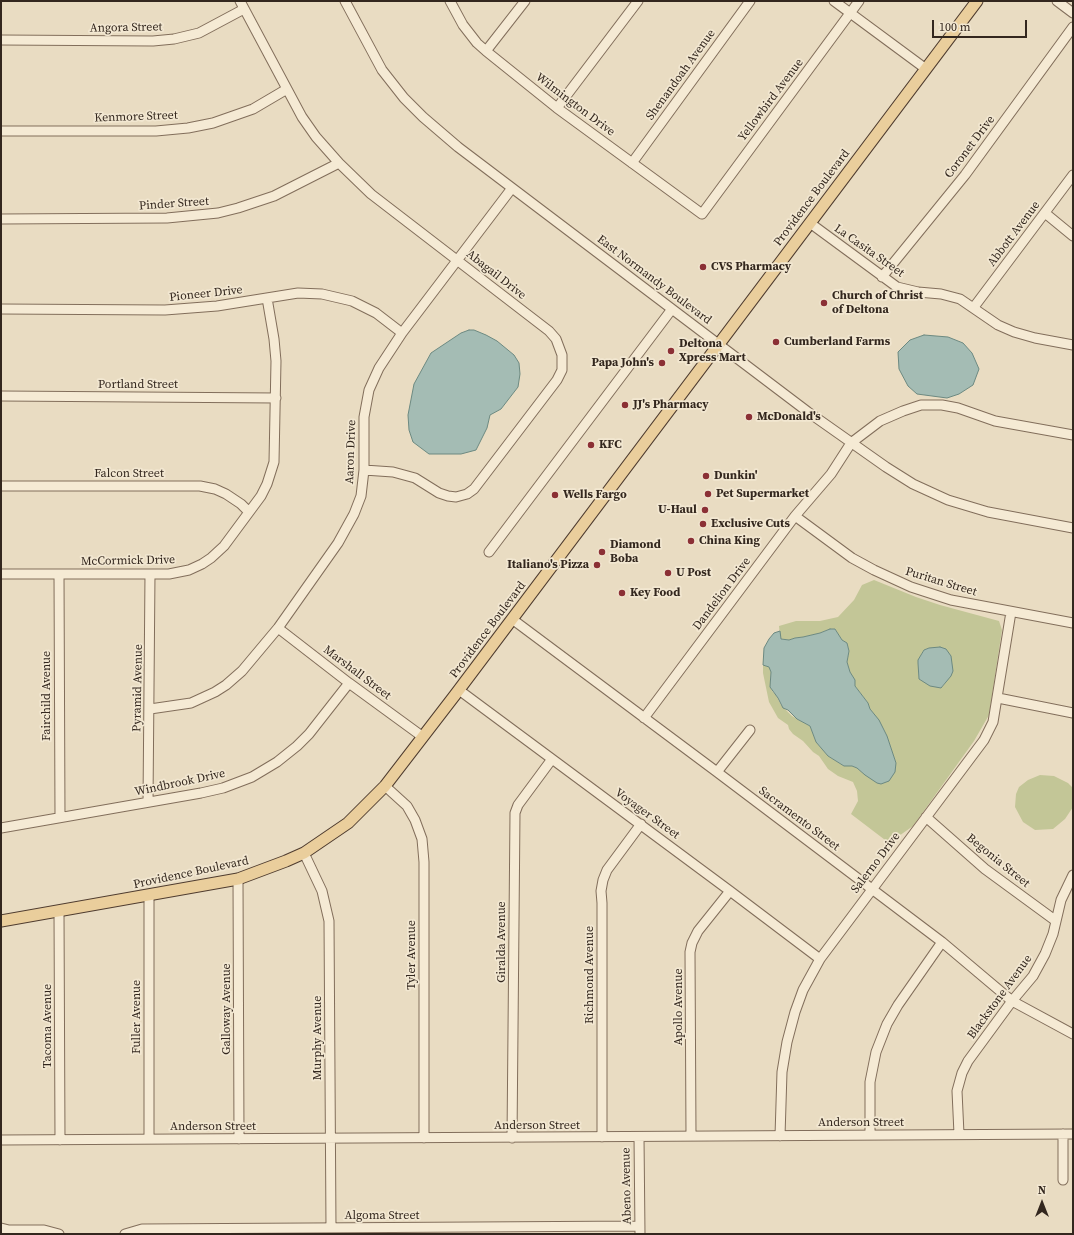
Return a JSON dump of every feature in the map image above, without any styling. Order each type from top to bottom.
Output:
[{"type":"main road","name":"Providence Boulevard","points":[[1,921],[59,912],[238,879],[265,870],[304,853],[348,823],[385,786],[459,690],[976,1]]},
{"type":"street","name":"East Normandy Boulevard","points":[[345,1],[382,70],[404,98],[422,117],[458,147],[512,188],[851,442],[913,484],[948,500],[988,512],[1073,528]]},
{"type":"street","name":"Wilmington Drive","points":[[450,1],[463,25],[486,52],[558,108],[702,214]]},
{"type":"street","points":[[486,52],[525,1]]},
{"type":"street","points":[[558,108],[638,1]]},
{"type":"street","name":"Shenandoah Avenue","points":[[632,163],[750,1]]},
{"type":"street","points":[[834,1],[926,69]]},
{"type":"street","name":"Yellowbird Avenue","points":[[702,214],[860,1]]},
{"type":"street","points":[[1057,1],[1073,13]]},
{"type":"street","name":"Angora Street","points":[[1,40],[153,41],[174,39],[199,33],[242,5]]},
{"type":"street","name":"Abagail Drive","points":[[242,5],[302,117],[316,137],[339,163],[371,194],[549,331],[556,339],[562,355],[562,370],[558,380],[474,489],[467,494],[456,497],[448,496],[439,493],[414,478],[393,472],[364,470]]},
{"type":"street","name":"Coronet Drive","points":[[882,277],[965,175],[1073,27]]},
{"type":"street","name":"Kenmore Street","points":[[1,130],[156,131],[188,128],[213,123],[253,109],[287,89]]},
{"type":"street","name":"Pinder Street","points":[[1,220],[167,218],[218,213],[274,196],[339,163]]},
{"type":"street","name":"Abbott Avenue","points":[[974,307],[1073,175]]},
{"type":"street","name":"Aaron Drive","points":[[150,709],[191,703],[215,692],[226,685],[242,671],[278,628],[338,543],[354,514],[361,496],[364,470],[364,417],[370,390],[379,368],[402,332],[512,188]]},
{"type":"street","points":[[1045,213],[1073,236]]},
{"type":"street","name":"La Casita Street","points":[[810,223],[897,287],[918,292],[941,294],[960,299],[974,307],[998,325],[1014,332],[1035,338],[1073,345]]},
{"type":"street","name":"Pioneer Drive","points":[[1,309],[165,310],[217,306],[298,293],[322,294],[352,302],[376,313],[402,332]]},
{"type":"street","name":"McCormick Drive","points":[[1,574],[169,574],[189,570],[202,564],[224,546],[267,484],[274,462],[276,362],[274,338],[267,298]]},
{"type":"street","points":[[488,552],[672,309]]},
{"type":"street","name":"Portland Street","points":[[1,396],[276,398]]},
{"type":"street","name":"Dandelion Drive","points":[[644,718],[795,516],[831,474],[851,442],[880,421],[921,405],[942,405],[958,408],[994,420],[1073,435]]},
{"type":"street","name":"Falcon Street","points":[[1,486],[200,486],[215,489],[226,494],[241,504],[249,512]]},
{"type":"street","name":"Puritan Street","points":[[795,516],[852,558],[910,587],[951,600],[1073,623]]},
{"type":"street","name":"Fairchild Avenue","points":[[59,574],[60,818]]},
{"type":"street","name":"Pyramid Avenue","points":[[148,802],[150,574]]},
{"type":"street","name":"Salerno Drive","points":[[780,1136],[782,1072],[787,1042],[803,990],[820,959],[984,740],[993,722],[1011,612]]},
{"type":"street","name":"Sacramento Street","points":[[512,619],[942,942],[1012,1001],[1073,1034]]},
{"type":"street","name":"Marshall Street","points":[[278,628],[349,683],[423,737]]},
{"type":"street","name":"Windbrook Drive","points":[[1,828],[223,788],[252,777],[276,762],[297,746],[349,683]]},
{"type":"street","name":"Voyager Street","points":[[459,690],[641,824],[820,959]]},
{"type":"street","points":[[998,698],[1073,713]]},
{"type":"street","points":[[717,772],[750,730]]},
{"type":"street","name":"Giralda Avenue","points":[[512,1138],[515,813],[518,805],[552,759]]},
{"type":"street","name":"Tyler Avenue","points":[[385,786],[408,806],[422,839],[424,862],[424,1138]]},
{"type":"street","name":"Begonia Street","points":[[926,817],[985,869],[1056,921]]},
{"type":"street","name":"Richmond Avenue","points":[[602,1137],[601,891],[607,870],[641,824]]},
{"type":"street","name":"Murphy Avenue","points":[[304,853],[322,891],[329,921],[331,1228]]},
{"type":"street","name":"Blackstone Avenue","points":[[959,1134],[957,1091],[962,1073],[968,1061],[1012,1001],[1033,976],[1045,954],[1053,934],[1062,900],[1073,875]]},
{"type":"street","name":"Galloway Avenue","points":[[238,879],[239,1139]]},
{"type":"street","name":"Apollo Avenue","points":[[691,1136],[690,952],[692,943],[698,932],[730,891]]},
{"type":"street","name":"Fuller Avenue","points":[[149,896],[149,1139]]},
{"type":"street","name":"Tacoma Avenue","points":[[59,912],[60,1140]]},
{"type":"street","points":[[870,1135],[870,1082],[876,1052],[898,1005],[942,942]]},
{"type":"street","points":[[1063,1134],[1063,1180]]},
{"type":"street","name":"Anderson Street","points":[[1,1140],[1073,1134]]},
{"type":"street","name":"Abeno Avenue","points":[[639,1137],[640,1230]]},
{"type":"street","points":[[1,1228],[9,1230],[44,1230],[59,1234]]},
{"type":"street","name":"Algoma Street","points":[[125,1234],[142,1229],[331,1228],[461,1231],[640,1230]]},
{"type":"green space","points":[[874,580],[940,605],[999,621],[1002,630],[989,715],[974,741],[913,826],[889,843],[851,814],[858,801],[857,791],[853,782],[838,776],[828,769],[819,756],[793,734],[788,725],[778,718],[769,702],[763,673],[763,665],[769,667],[771,672],[770,681],[772,691],[776,695],[781,705],[792,716],[810,726],[816,742],[828,756],[844,766],[852,766],[857,768],[869,777],[896,763],[884,730],[870,709],[868,703],[855,686],[847,662],[849,651],[847,643],[842,640],[835,629],[789,640],[781,639],[780,636],[779,626],[796,621],[820,621],[838,617],[854,600],[862,585]],"holes":[[[929,648],[947,681],[942,687],[919,679],[918,663],[924,650]]]},
{"type":"green space","points":[[1040,775],[1054,776],[1068,783],[1073,788],[1073,807],[1065,819],[1053,829],[1035,830],[1023,822],[1015,807],[1016,794],[1019,787],[1028,780]]},
{"type":"water","points":[[474,330],[497,341],[514,355],[519,363],[520,374],[518,387],[501,409],[490,415],[487,428],[476,450],[461,454],[429,454],[413,442],[409,430],[408,415],[414,384],[431,353],[461,333]]},
{"type":"water","points":[[924,335],[948,337],[963,343],[972,353],[979,369],[973,385],[959,394],[947,398],[917,394],[908,386],[899,369],[898,352],[910,340]]},
{"type":"water","points":[[830,629],[835,629],[842,640],[847,643],[849,651],[847,662],[850,672],[855,680],[855,686],[879,720],[887,736],[896,763],[895,772],[889,781],[881,784],[865,775],[857,768],[852,766],[844,766],[828,756],[816,742],[810,726],[797,719],[788,710],[783,708],[770,687],[771,672],[769,667],[763,665],[764,648],[774,633],[780,631],[781,639],[789,640],[820,633]]},
{"type":"water","points":[[940,647],[946,649],[951,656],[953,671],[951,676],[941,688],[930,686],[919,679],[918,663],[918,660],[924,650]]},
{"type":"place","name":"CVS Pharmacy","points":[[703,267]]},
{"type":"place","name":"Church of Christ of Deltona","points":[[824,303]]},
{"type":"place","name":"Cumberland Farms","points":[[776,342]]},
{"type":"place","name":"Deltona Xpress Mart","points":[[671,351]]},
{"type":"place","name":"Papa John's","points":[[662,363]]},
{"type":"place","name":"JJ's Pharmacy","points":[[625,405]]},
{"type":"place","name":"McDonald's","points":[[749,417]]},
{"type":"place","name":"KFC","points":[[591,445]]},
{"type":"place","name":"Dunkin'","points":[[706,476]]},
{"type":"place","name":"Pet Supermarket","points":[[708,494]]},
{"type":"place","name":"Wells Fargo","points":[[555,495]]},
{"type":"place","name":"U-Haul","points":[[705,510]]},
{"type":"place","name":"Exclusive Cuts","points":[[703,524]]},
{"type":"place","name":"China King","points":[[691,541]]},
{"type":"place","name":"Diamond Boba","points":[[602,552]]},
{"type":"place","name":"Italiano's Pizza","points":[[597,565]]},
{"type":"place","name":"U Post","points":[[668,573]]},
{"type":"place","name":"Key Food","points":[[622,593]]}]
